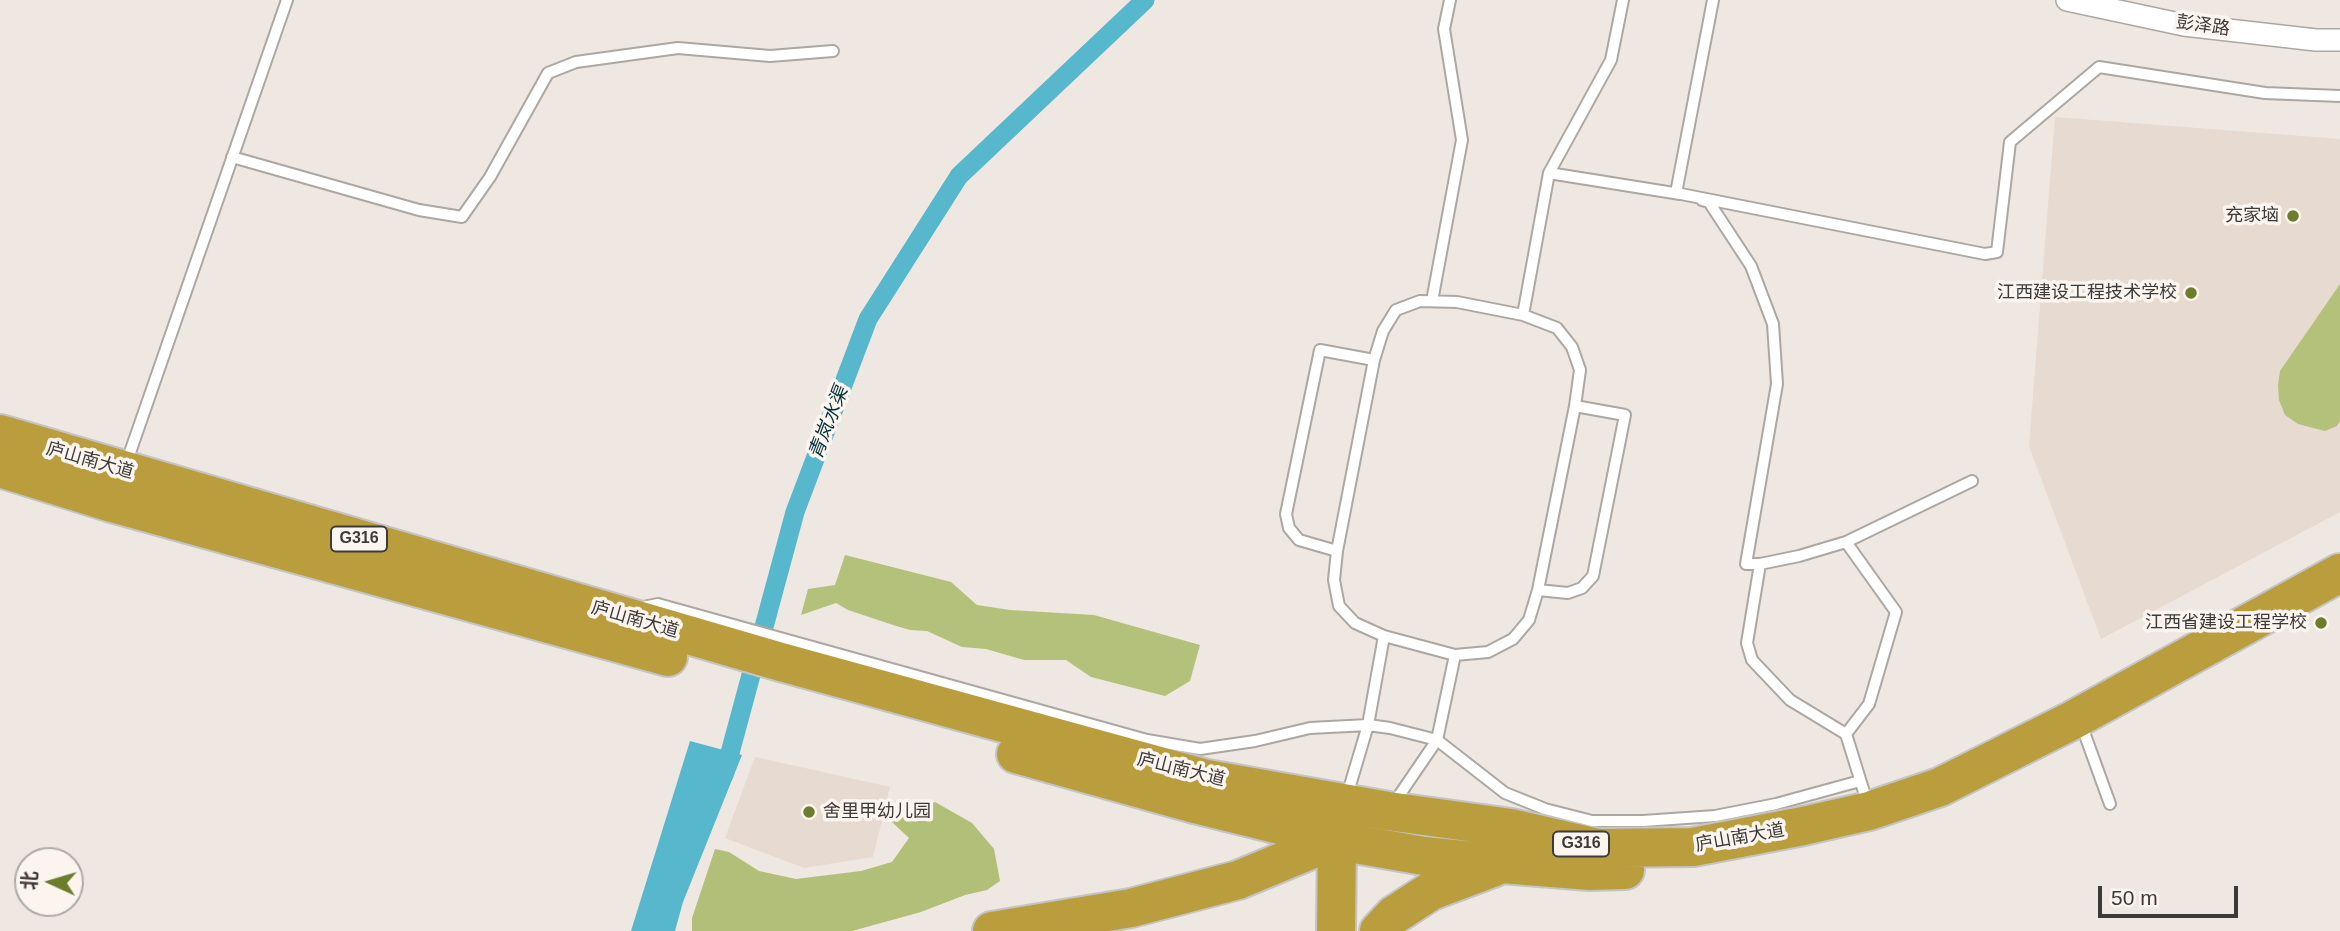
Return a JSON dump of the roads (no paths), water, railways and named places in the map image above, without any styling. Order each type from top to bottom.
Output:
[{"type":"highway","name":"庐山南大道","points":[[0,434],[113,488],[717,645]]},
{"type":"highway","name":"庐山南大道","points":[[0,468],[113,488],[611,613],[791,666],[1208,779],[1388,811],[1511,828],[1598,848],[1693,847],[1804,826],[1865,796],[1940,787],[2073,720],[2340,573]]},
{"type":"highway","name":"庐山南大道","points":[[791,666],[1191,803],[1349,842],[1424,856],[1502,864],[1590,871],[1658,869],[1753,856],[1864,833],[1939,809],[1993,784],[2340,596]]},
{"type":"highway","points":[[1345,802],[1356,931]]},
{"type":"highway","points":[[992,931],[1131,908],[1238,880],[1349,842],[1388,811]]},
{"type":"highway","points":[[1336,931],[1349,842]]},
{"type":"highway","points":[[1379,931],[1394,915],[1431,891],[1502,864]]},
{"type":"street","name":"彭泽路","points":[[2067,0],[2184,25],[2316,40],[2340,40]]},
{"type":"lane","points":[[0,480],[113,488],[287,0]]},
{"type":"lane","points":[[1432,301],[1462,141],[1444,29],[1450,0]]},
{"type":"lane","points":[[1522,315],[1549,173],[1611,60],[1623,0]]},
{"type":"lane","points":[[1676,193],[1713,0]]},
{"type":"lane","points":[[232,157],[419,210],[462,217],[491,177],[548,73],[576,62],[678,48],[770,56],[833,51]]},
{"type":"lane","points":[[1549,173],[1676,193],[1984,254],[1997,252],[2011,142],[2099,67],[2265,93],[2340,96]]},
{"type":"lane","points":[[1676,193],[1709,202],[1751,266],[1773,324],[1777,384],[1746,564],[1799,556],[1846,542],[1972,481]]},
{"type":"lane","points":[[1420,301],[1457,302],[1522,315],[1557,328],[1572,347],[1580,370],[1538,590],[1529,620],[1513,639],[1488,652],[1455,655],[1384,636],[1355,623],[1339,606],[1334,580],[1337,551],[1374,360],[1383,331],[1396,310],[1420,301]]},
{"type":"lane","points":[[1337,551],[1299,540],[1289,528],[1286,514],[1320,350],[1374,360]]},
{"type":"lane","points":[[1538,590],[1568,593],[1582,588],[1593,576],[1625,415],[1575,406]]},
{"type":"lane","points":[[1846,542],[1896,612],[1869,704],[1846,734]]},
{"type":"lane","points":[[791,666],[1200,749],[1255,741],[1310,728],[1368,725],[1390,728],[1437,740],[1505,793],[1592,821],[1715,816],[1776,804],[1865,796],[1846,734],[1790,700],[1752,660],[1747,643],[1760,564]]},
{"type":"lane","points":[[1345,802],[1368,725],[1384,636]]},
{"type":"lane","points":[[1388,811],[1437,740],[1455,655]]},
{"type":"lane","points":[[2085,735],[2110,804]]},
{"type":"water","points":[[690,741],[742,755],[683,902],[675,931],[631,931]]},
{"type":"waterway","name":"青岚水渠","points":[[724,775],[795,512],[868,319],[959,176],[1145,0]]},
{"type":"place","name":"充家垴","points":[[2293,216]]},
{"type":"place","name":"江西建设工程技术学校","points":[[2191,293]]},
{"type":"place","name":"江西省建设工程学校","points":[[2321,623]]},
{"type":"place","name":"舍里甲幼儿园","points":[[809,812]]}]
